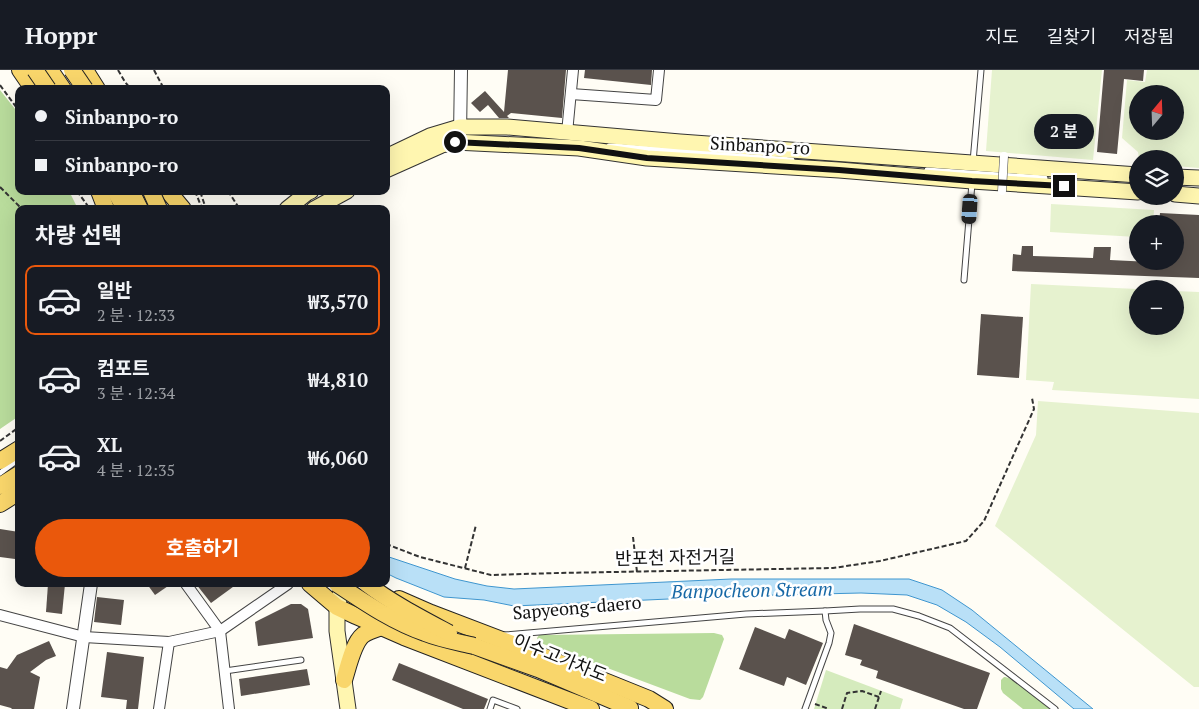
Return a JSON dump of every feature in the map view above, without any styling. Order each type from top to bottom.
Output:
[{"type":"main road","points":[[20,70],[30,85]]},
{"type":"main road","points":[[35,70],[45,85]]},
{"type":"main road","points":[[50,70],[60,85]]},
{"type":"main road","points":[[62,70],[72,85]]},
{"type":"main road","points":[[72,70],[82,85]]},
{"type":"main road","points":[[85,70],[94,85]]},
{"type":"main road","name":"Sinbanpo-ro","points":[[390,155],[430,136],[460,135],[507,127],[816,152],[1129,191]]},
{"type":"main road","name":"Sinbanpo-ro","points":[[390,168],[460,135],[579,148],[647,158],[825,169],[1129,175]]},
{"type":"main road","points":[[1184,178],[1199,178]]},
{"type":"main road","points":[[171,195],[179,205]]},
{"type":"main road","points":[[292,205],[306,195]]},
{"type":"main road","points":[[321,205],[340,195]]},
{"type":"main road","points":[[1184,195],[1199,196]]},
{"type":"main road","points":[[0,461],[15,452]]},
{"type":"main road","points":[[0,486],[15,477]]},
{"type":"main road","points":[[0,504],[15,495]]},
{"type":"main road","points":[[316,587],[338,597],[382,627],[592,709]]},
{"type":"main road","name":"이수고가차도","points":[[372,587],[414,614],[474,646]]},
{"type":"main road","name":"Sapyeong-daero","points":[[374,587],[431,613],[649,699],[665,709]]},
{"type":"main road","points":[[338,597],[362,599],[431,613]]},
{"type":"main road","points":[[338,597],[337,631],[348,709]]},
{"type":"main road","name":"이수고가차도","points":[[338,597],[366,604],[425,633],[474,646],[538,669],[631,709]]},
{"type":"main road","points":[[404,636],[391,623],[392,617],[394,612],[411,608]]},
{"type":"main road","points":[[344,680],[349,663],[360,639],[363,635],[382,627]]},
{"type":"street","points":[[460,135],[461,70]]},
{"type":"street","points":[[569,133],[573,70]]},
{"type":"street","points":[[571,94],[656,100],[659,70]]},
{"type":"street","points":[[1002,191],[1004,156]]},
{"type":"street","points":[[74,709],[91,587]]},
{"type":"street","points":[[188,587],[220,631],[229,709]]},
{"type":"street","points":[[0,615],[84,637],[169,642],[220,631],[284,587]]},
{"type":"street","points":[[159,709],[169,642]]},
{"type":"lane","points":[[964,280],[982,70]]},
{"type":"lane","points":[[569,133],[610,143],[794,157]]},
{"type":"lane","points":[[816,152],[844,159]]},
{"type":"lane","points":[[1050,179],[973,171],[944,167],[925,168],[973,171],[1129,179]]},
{"type":"lane","points":[[1184,182],[1199,183]]},
{"type":"lane","points":[[0,473],[15,462]]},
{"type":"lane","name":"Sapyeong-daero","points":[[491,636],[746,614],[893,609],[919,616],[950,628],[1055,709]]},
{"type":"lane","points":[[805,709],[829,643],[831,633],[825,611]]},
{"type":"lane","points":[[224,671],[301,660]]},
{"type":"lane","points":[[490,709],[493,700],[517,709]]},
{"type":"path","points":[[118,70],[128,85]]},
{"type":"path","points":[[154,70],[162,85]]},
{"type":"path","points":[[0,85],[15,106]]},
{"type":"path","points":[[0,187],[18,205]]},
{"type":"path","name":"반포천 자전거길","points":[[390,546],[420,557],[491,575],[833,568],[880,561],[966,542],[984,521],[1034,410],[1032,398]]},
{"type":"path","points":[[0,441],[15,430]]},
{"type":"path","points":[[465,569],[476,525]]},
{"type":"path","points":[[633,537],[636,572]]},
{"type":"path","points":[[842,709],[848,693],[862,690],[879,697]]},
{"type":"path","points":[[875,709],[881,691]]},
{"type":"path","points":[[807,702],[829,709]]},
{"type":"green space","points":[[992,70],[1102,70],[1093,160],[986,151]]},
{"type":"green space","points":[[1147,70],[1199,70],[1199,168],[1184,167],[1184,150],[1136,150],[1122,138],[1127,80],[1145,82]]},
{"type":"green space","points":[[0,90],[15,109],[15,195],[71,195],[76,205],[15,205],[15,419],[0,429]]},
{"type":"green space","points":[[1051,204],[1154,210],[1154,215],[1129,215],[1129,237],[1050,232]]},
{"type":"green space","points":[[1031,284],[1129,289],[1129,335],[1184,335],[1184,291],[1199,292],[1199,399],[1052,390],[1054,382],[1026,380]]},
{"type":"green space","points":[[1038,401],[1199,413],[1199,687],[1194,687],[995,526],[1036,435]]},
{"type":"green space","points":[[714,633],[722,635],[724,639],[703,697],[700,700],[690,699],[538,642],[537,638],[539,635]]},
{"type":"green space","points":[[826,670],[903,699],[900,709],[814,709]]},
{"type":"green space","points":[[1004,677],[1021,685],[1050,709],[1023,709],[1003,693],[1001,680]]},
{"type":"water","name":"Banpocheon Stream","points":[[390,557],[455,579],[487,586],[514,589],[731,579],[909,579],[942,590],[972,610],[1093,709],[1074,709],[1000,647],[966,622],[937,605],[907,595],[861,593],[735,596],[514,606],[484,600],[444,597],[390,575]]},
{"type":"building","points":[[508,70],[566,70],[562,118],[511,113],[507,116],[509,118],[499,118],[488,105],[480,112],[471,103],[485,91],[504,112]]},
{"type":"building","points":[[585,70],[652,70],[651,85],[584,78]]},
{"type":"building","points":[[1104,70],[1144,70],[1143,81],[1124,79],[1117,154],[1097,152]]},
{"type":"building","points":[[1160,213],[1199,215],[1199,278],[1012,271],[1013,254],[1021,255],[1022,246],[1033,246],[1033,256],[1093,258],[1094,247],[1111,247],[1110,260],[1129,261],[1129,270],[1184,270],[1184,215],[1160,215]]},
{"type":"building","points":[[981,314],[1023,317],[1019,378],[977,375]]},
{"type":"building","points":[[0,529],[15,531],[15,559],[0,557]]},
{"type":"building","points":[[48,587],[65,587],[62,614],[46,612]]},
{"type":"building","points":[[149,587],[167,587],[155,595]]},
{"type":"building","points":[[198,587],[233,587],[211,603]]},
{"type":"building","points":[[97,597],[124,600],[121,625],[94,622]]},
{"type":"building","points":[[291,604],[301,604],[308,609],[313,638],[258,646],[255,622]]},
{"type":"building","points":[[854,624],[990,673],[977,709],[964,709],[876,678],[878,671],[860,665],[862,660],[845,655]]},
{"type":"building","points":[[755,627],[785,639],[789,629],[823,643],[806,685],[787,677],[784,686],[739,669]]},
{"type":"building","points":[[49,641],[56,656],[46,660],[30,672],[40,677],[34,709],[12,709],[0,705],[0,667],[7,669],[17,655]]},
{"type":"building","points":[[107,652],[144,657],[138,709],[126,709],[127,700],[101,697]]},
{"type":"building","points":[[399,663],[488,699],[484,709],[463,709],[392,680]]},
{"type":"building","points":[[307,669],[310,685],[241,696],[239,679]]},
{"type":"route","points":[[455,142],[579,148],[647,158],[1064,186]]}]
